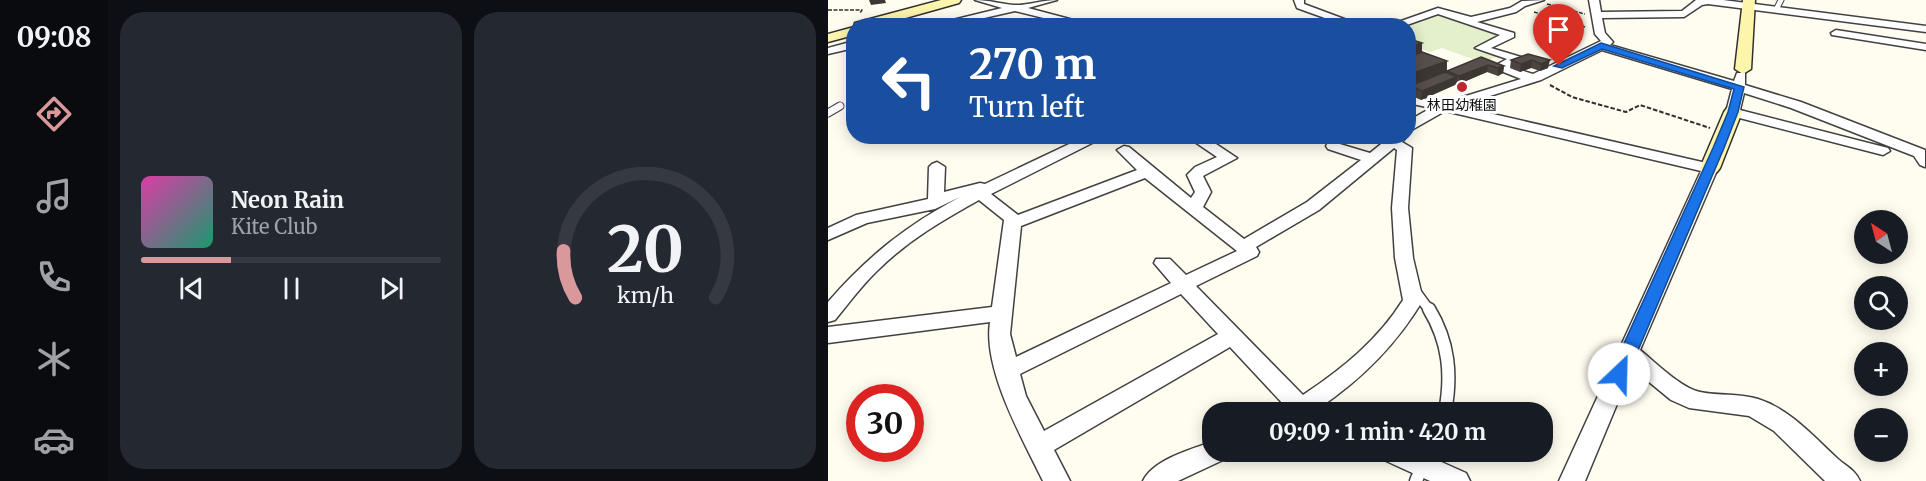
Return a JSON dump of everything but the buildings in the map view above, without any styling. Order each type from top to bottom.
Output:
[{"type":"street","points":[[889,18],[955,0]]},
{"type":"street","points":[[902,18],[966,0]]},
{"type":"street","points":[[980,0],[1057,18]]},
{"type":"street","points":[[969,18],[1052,0]]},
{"type":"street","points":[[1299,0],[1300,6],[1335,18]]},
{"type":"street","points":[[1531,78],[1495,65],[1517,59],[1481,48],[1510,35],[1467,22],[1538,0]]},
{"type":"street","points":[[1416,121],[1531,78],[1601,46],[1608,39],[1600,34],[1594,0]]},
{"type":"street","points":[[1595,15],[1684,14],[1699,2],[1708,1],[1779,4],[1926,28]]},
{"type":"street","points":[[1572,481],[1733,112],[1743,69],[1749,4]]},
{"type":"street","points":[[1416,18],[1438,11],[1471,20]]},
{"type":"street","points":[[1836,33],[1926,47]]},
{"type":"street","points":[[1899,34],[1926,38]]},
{"type":"street","points":[[1601,46],[1796,105],[1920,153],[1925,162]]},
{"type":"street","points":[[831,55],[846,48]]},
{"type":"street","points":[[1416,101],[1710,168]]},
{"type":"street","points":[[1733,112],[1925,162]]},
{"type":"street","points":[[829,334],[874,262],[924,225],[990,189],[1083,144]]},
{"type":"street","points":[[1194,209],[1203,192],[1195,175],[1200,170],[1229,158],[1206,144]]},
{"type":"street","points":[[1243,247],[1313,206],[1390,144]]},
{"type":"street","points":[[1312,402],[1361,363],[1387,338],[1413,300],[1404,258],[1400,208],[1405,148],[1403,144]]},
{"type":"street","points":[[1333,146],[1374,159]]},
{"type":"street","points":[[1007,371],[1250,252],[1194,209],[1124,150]]},
{"type":"street","points":[[936,202],[937,166]]},
{"type":"street","points":[[1013,222],[1148,171]]},
{"type":"street","points":[[828,235],[862,219],[936,202],[956,193],[990,189]]},
{"type":"street","points":[[990,189],[1013,219],[999,334],[1007,371],[1014,396],[1057,481]]},
{"type":"street","points":[[1163,263],[1293,402]]},
{"type":"street","points":[[829,334],[1002,314]]},
{"type":"street","points":[[1039,446],[1232,336]]},
{"type":"street","points":[[1629,352],[1679,393],[1696,401],[1737,403],[1756,408],[1783,424],[1835,473],[1847,481]]},
{"type":"street","points":[[1156,481],[1171,471],[1202,457]]},
{"type":"street","points":[[1422,466],[1457,481]]},
{"type":"lane","points":[[828,113],[840,106]]},
{"type":"lane","points":[[1412,288],[1428,306],[1440,326],[1451,377],[1447,402]]},
{"type":"path","points":[[1538,0],[1595,15]]},
{"type":"path","points":[[1518,7],[1600,30]]},
{"type":"path","points":[[828,10],[862,10],[854,18]]},
{"type":"path","points":[[1531,78],[1572,97],[1626,112],[1640,105],[1724,134]]},
{"type":"green space","points":[[1436,12],[1504,36],[1476,48],[1499,56],[1483,63],[1442,48],[1430,52],[1416,47],[1416,19]]},
{"type":"place","name":"林田幼稚園","points":[[1462,87]]},
{"type":"route","points":[[1559,66],[1601,46],[1739,87],[1733,112],[1710,168],[1619,374]]}]
